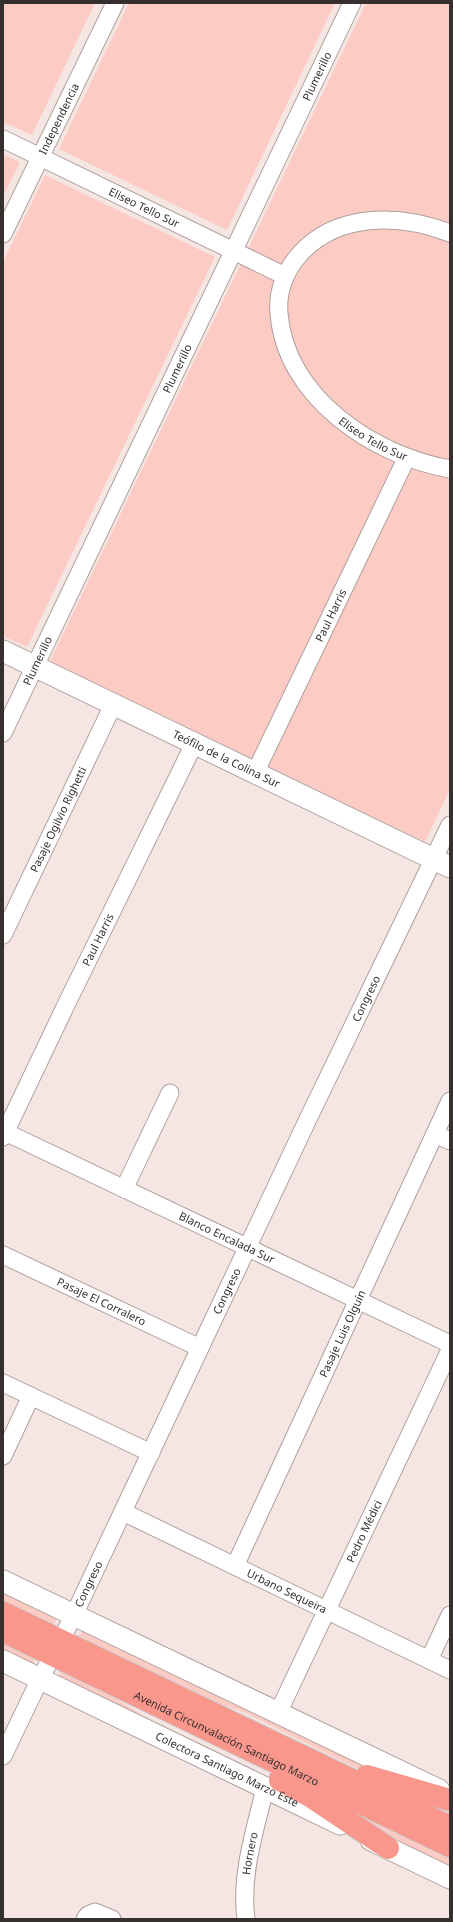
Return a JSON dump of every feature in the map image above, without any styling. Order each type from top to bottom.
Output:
[{"type":"highway","name":"Avenida Circunvalación Santiago Marzo","points":[[3,1613],[102,1679],[450,1846]]},
{"type":"highway","name":"Avenida Circunvalación Santiago Marzo","points":[[3,1631],[57,1648],[185,1700],[450,1827]]},
{"type":"highway","points":[[102,1679],[164,1723],[306,1793],[388,1848]]},
{"type":"highway","points":[[185,1700],[230,1712],[359,1773],[450,1800]]},
{"type":"street","name":"Independencia","points":[[3,234],[115,3]]},
{"type":"street","name":"Plumerillo","points":[[3,733],[352,3]]},
{"type":"street","name":"Eliseo Tello Sur","points":[[3,139],[285,276]]},
{"type":"street","name":"Eliseo Tello Sur","points":[[450,233],[396,220],[352,222],[333,229],[318,238],[297,257],[285,276],[280,294],[278,312],[280,328],[288,351],[303,379],[327,407],[354,429],[407,457],[450,469]]},
{"type":"street","name":"Paul Harris","points":[[255,773],[407,457]]},
{"type":"street","name":"Teófilo de la Colina Sur","points":[[3,651],[442,863]]},
{"type":"street","name":"Pasaje Ogilvio Righetti","points":[[3,935],[113,704]]},
{"type":"street","name":"Paul Harris","points":[[4,1133],[64,1007],[194,744]]},
{"type":"street","name":"Congreso","points":[[3,1756],[40,1679],[74,1615],[248,1248],[442,863],[450,825]]},
{"type":"street","points":[[124,1189],[170,1093]]},
{"type":"street","name":"Pasaje Luis Olguín","points":[[235,1566],[450,1101]]},
{"type":"street","name":"Blanco Encalada Sur","points":[[4,1133],[450,1344]]},
{"type":"street","points":[[435,1134],[450,1141]]},
{"type":"street","name":"Pasaje El Corralero","points":[[3,1255],[200,1348]]},
{"type":"street","name":"Pedro Médici","points":[[278,1713],[450,1350]]},
{"type":"street","points":[[3,1383],[151,1453]]},
{"type":"street","points":[[3,1456],[31,1396]]},
{"type":"street","name":"Urbano Sequeira","points":[[123,1512],[450,1670]]},
{"type":"street","points":[[3,1581],[450,1796]]},
{"type":"street","points":[[429,1660],[450,1615]]},
{"type":"street","name":"Colectora Santiago Marzo Este","points":[[3,1661],[450,1878]]},
{"type":"street","name":"Hornero","points":[[246,1919],[244,1906],[245,1876],[265,1788]]},
{"type":"street","points":[[88,1916],[99,1913],[112,1919]]},
{"type":"shaded area","points":[[3,3],[95,3],[32,135],[3,122]]},
{"type":"shaded area","points":[[129,3],[335,3],[227,230],[59,149]]},
{"type":"shaded area","points":[[366,3],[450,3],[450,789],[425,842],[50,661]]},
{"type":"shaded area","points":[[3,154],[20,162],[3,197]]},
{"type":"shaded area","points":[[45,175],[215,257],[27,647],[3,636],[3,262]]},
{"type":"shaded area","points":[[3,1589],[57,1618],[54,1625],[14,1608],[3,1601]]},
{"type":"shaded area","points":[[83,1631],[381,1773],[365,1771],[352,1766],[241,1711],[185,1692],[77,1637]]},
{"type":"shaded area","points":[[3,1639],[36,1658],[32,1665],[3,1654]]},
{"type":"shaded area","points":[[60,1670],[98,1687],[156,1724],[59,1679]]},
{"type":"shaded area","points":[[325,1797],[450,1856],[450,1869],[383,1837]]}]
